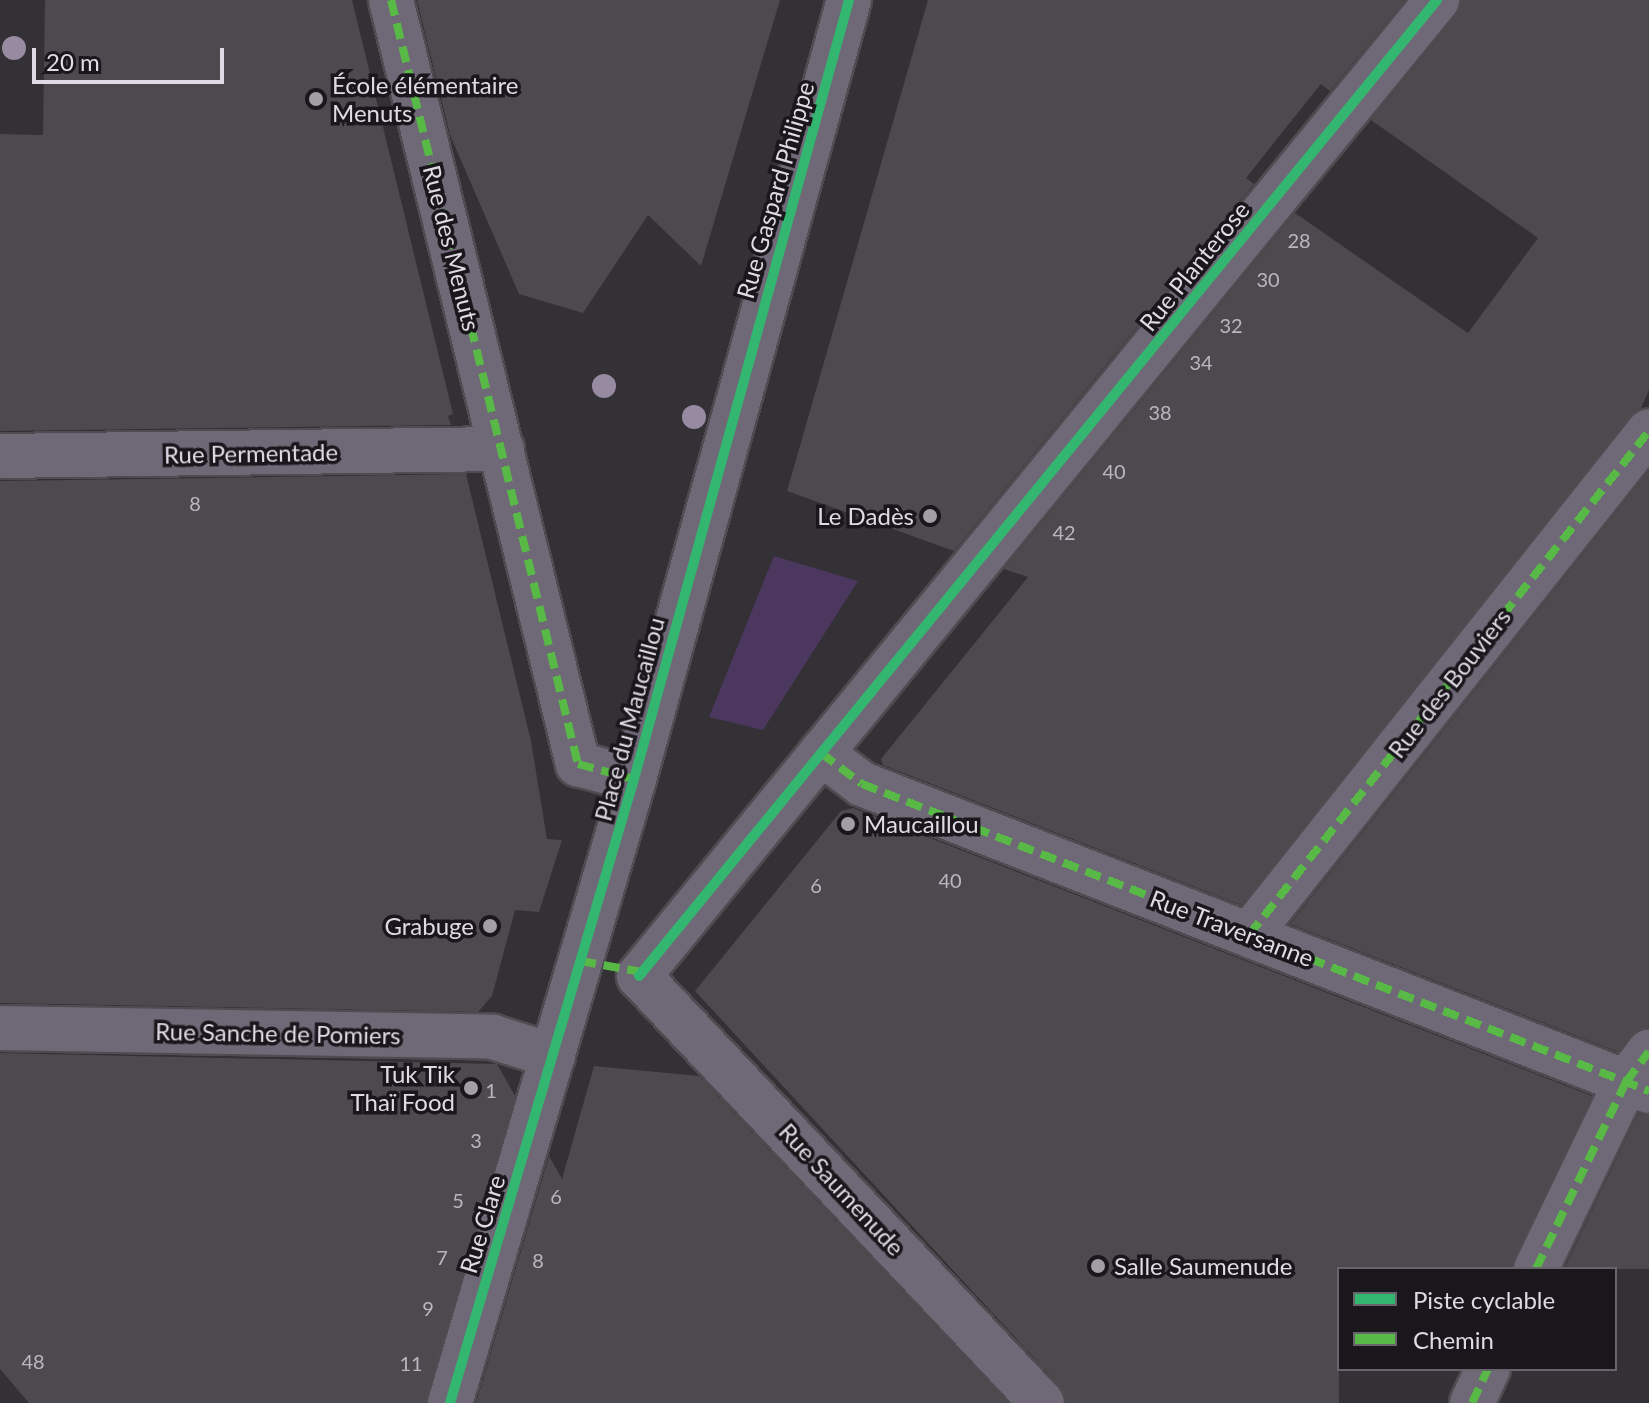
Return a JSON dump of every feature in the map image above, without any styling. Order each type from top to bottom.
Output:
[{"type":"street","name":"Rue des Menuts","points":[[391,0],[502,449]]},
{"type":"street","name":"Rue Gaspard Philippe","points":[[740,391],[849,0]]},
{"type":"street","name":"Rue Planterose","points":[[821,753],[1437,0]]},
{"type":"street","name":"Place du Maucaillou","points":[[553,1056],[634,779],[740,391]]},
{"type":"street","name":"Rue des Bouviers","points":[[1249,935],[1649,431]]},
{"type":"street","name":"Rue Permentade","points":[[0,456],[502,449]]},
{"type":"street","name":"Place du Maucaillou","points":[[502,449],[578,764],[634,779]]},
{"type":"street","name":"Rue Traversanne","points":[[821,753],[862,784],[1249,935],[1641,1075]]},
{"type":"street","points":[[580,961],[639,976],[821,753]]},
{"type":"street","name":"Rue Saumenude","points":[[639,976],[1042,1403]]},
{"type":"street","name":"Rue Sanche de Pomiers","points":[[0,1028],[493,1037],[553,1056]]},
{"type":"street","name":"Rue Clare","points":[[450,1403],[553,1056]]},
{"type":"street","points":[[1537,1267],[1641,1075]]},
{"type":"street","points":[[1472,1403],[1487,1371]]},
{"type":"shaded area","points":[[774,556],[858,581],[763,730],[709,717]]},
{"type":"building","points":[[45,0],[352,0],[453,414],[448,416],[451,425],[0,431],[0,134],[43,135]]},
{"type":"building","points":[[417,0],[780,0],[701,266],[648,215],[583,313],[519,294],[450,135]]},
{"type":"building","points":[[928,0],[1405,0],[1330,91],[1321,84],[1246,178],[1254,184],[954,551],[787,491]]},
{"type":"building","points":[[1461,0],[1649,0],[1649,390],[1641,408],[1241,905],[883,765],[881,759],[1028,577],[1004,569],[1295,213],[1468,333],[1538,238],[1371,120],[1456,16]]},
{"type":"building","points":[[1649,471],[1649,1028],[1630,1036],[1618,1052],[1290,924]]},
{"type":"building","points":[[466,474],[531,741],[547,839],[562,840],[539,912],[515,910],[492,996],[478,1012],[0,1003],[0,481]]},
{"type":"building","points":[[853,808],[1592,1096],[1512,1267],[1337,1267],[1339,1403],[1066,1403],[1060,1386],[695,991],[841,811]]},
{"type":"building","points":[[0,1053],[497,1064],[515,1096],[426,1403],[29,1403],[0,1369]]},
{"type":"building","points":[[594,1066],[699,1076],[1008,1403],[476,1403],[549,1156],[562,1179]]},
{"type":"building","points":[[1638,1114],[1649,1115],[1649,1269],[1565,1267]]},
{"type":"marked path","points":[[391,0],[578,764],[634,779]]},
{"type":"marked path","points":[[1249,935],[1649,431]]},
{"type":"marked path","points":[[821,753],[862,784],[1649,1091]]},
{"type":"marked path","points":[[580,961],[642,972]]},
{"type":"marked path","points":[[1537,1267],[1626,1082],[1649,1052]]},
{"type":"marked path","points":[[1472,1403],[1487,1371]]},
{"type":"cycle path","points":[[450,1403],[634,779],[849,0]]},
{"type":"cycle path","points":[[639,976],[1437,0]]},
{"type":"place","name":"École élémentaire Menuts","points":[[316,99]]},
{"type":"place","name":"Le Dadès","points":[[930,516]]},
{"type":"place","name":"Maucaillou","points":[[848,824]]},
{"type":"place","name":"Grabuge","points":[[490,926]]},
{"type":"place","name":"Tuk Tik Thaï Food","points":[[471,1088]]},
{"type":"place","name":"Salle Saumenude","points":[[1098,1266]]}]
